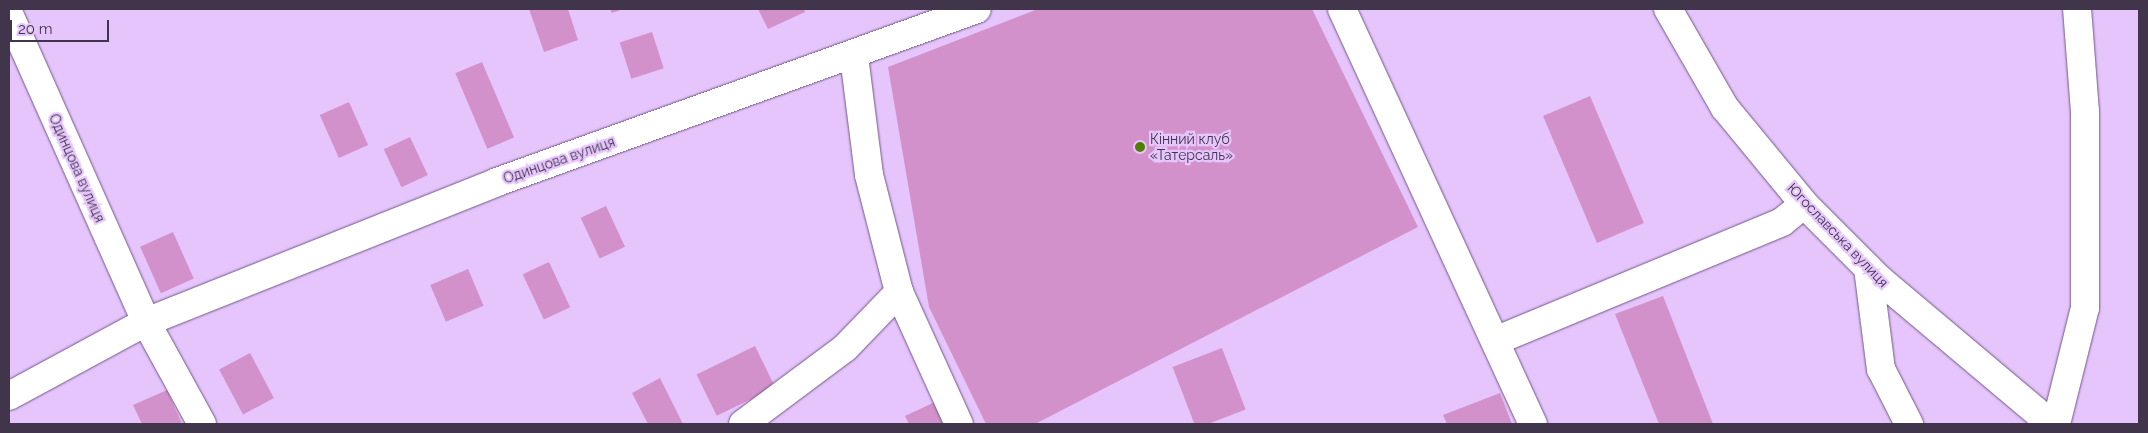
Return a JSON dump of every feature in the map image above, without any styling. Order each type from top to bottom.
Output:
[{"type":"street","points":[[9,9],[20,9]]},
{"type":"street","name":"Одинцова вулиця","points":[[9,396],[146,322],[497,182],[854,56],[976,9]]},
{"type":"street","points":[[1342,9],[1533,424]]},
{"type":"street","name":"Югославська вулиця","points":[[1668,9],[1725,108],[1804,204],[2019,412],[2051,424]]},
{"type":"street","points":[[2056,424],[2085,308],[2084,112],[2077,9]]},
{"type":"street","name":"Одинцова вулиця","points":[[9,14],[146,322],[202,424]]},
{"type":"street","points":[[854,56],[869,175],[899,292],[959,424]]},
{"type":"street","points":[[1495,341],[1782,222],[1804,204]]},
{"type":"street","points":[[1868,268],[1881,369],[1909,424]]},
{"type":"street","points":[[743,424],[845,348],[899,292]]},
{"type":"building","points":[[529,9],[568,9],[578,40],[544,52]]},
{"type":"building","points":[[610,9],[623,9],[612,13]]},
{"type":"building","points":[[758,9],[804,9],[805,12],[768,29]]},
{"type":"building","name":"Кінний клуб «Татерсаль»","points":[[1038,9],[1312,9],[1418,227],[1035,424],[986,424],[929,307],[888,67]]},
{"type":"building","points":[[652,32],[664,68],[631,79],[620,43]]},
{"type":"building","points":[[482,62],[514,137],[487,149],[455,73]]},
{"type":"building","points":[[1590,96],[1644,223],[1597,243],[1543,116]]},
{"type":"building","points":[[349,102],[368,145],[339,158],[320,115]]},
{"type":"building","points":[[410,137],[428,175],[401,187],[384,149]]},
{"type":"building","points":[[606,206],[625,247],[600,259],[581,218]]},
{"type":"building","points":[[173,232],[194,279],[161,293],[140,247]]},
{"type":"building","points":[[549,262],[570,307],[544,320],[523,274]]},
{"type":"building","points":[[468,269],[484,306],[446,322],[430,285]]},
{"type":"building","points":[[1663,296],[1713,424],[1659,424],[1615,314]]},
{"type":"building","points":[[755,346],[775,387],[717,416],[697,374]]},
{"type":"building","points":[[1222,348],[1246,410],[1208,424],[1194,424],[1173,367]]},
{"type":"building","points":[[250,353],[274,398],[243,414],[219,369]]},
{"type":"building","points":[[660,378],[683,424],[648,424],[632,393]]},
{"type":"building","points":[[167,390],[182,424],[142,424],[133,405]]},
{"type":"building","points":[[1500,393],[1512,424],[1447,424],[1443,415]]},
{"type":"building","points":[[935,402],[946,424],[909,424],[905,416]]},
{"type":"place","name":"Кінний клуб «Татерсаль»","points":[[1140,147]]}]
